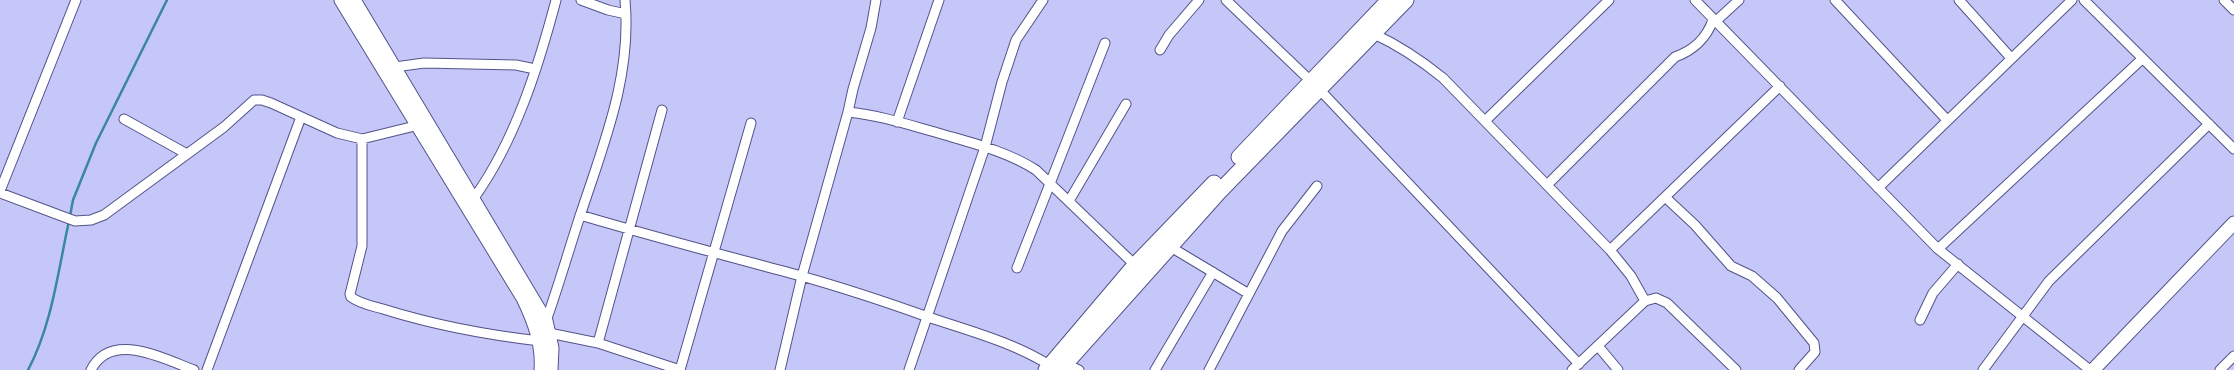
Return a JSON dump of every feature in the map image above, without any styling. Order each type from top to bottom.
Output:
[{"type":"main road","points":[[1055,366],[1169,246],[1315,86],[1389,0]]},
{"type":"main road","points":[[1055,366],[1135,265],[1315,86],[1374,34],[1406,0]]},
{"type":"street","points":[[76,0],[0,192],[66,218],[75,221],[91,220],[104,215],[224,127],[254,100],[262,100],[271,103],[337,133],[362,140],[419,125]]},
{"type":"street","points":[[341,0],[419,125],[523,298],[533,319],[545,331]]},
{"type":"street","points":[[354,0],[474,198],[545,331],[552,348],[551,370]]},
{"type":"street","points":[[474,198],[490,175],[517,119],[535,68],[556,0]]},
{"type":"street","points":[[581,0],[608,10],[626,14]]},
{"type":"street","points":[[541,370],[545,331],[565,269],[580,214],[611,125],[619,92],[623,69],[626,14],[625,0]]},
{"type":"street","points":[[780,370],[802,276],[848,112],[853,88],[871,28],[876,0]]},
{"type":"street","points":[[897,122],[940,0]]},
{"type":"street","points":[[909,370],[985,147],[1002,82],[1016,40],[1043,0]]},
{"type":"street","points":[[1160,50],[1169,35],[1199,0]]},
{"type":"street","points":[[1226,0],[1315,86],[1576,367],[1645,301],[1660,299],[1667,303],[1736,370]]},
{"type":"street","points":[[1485,121],[1609,0]]},
{"type":"street","points":[[1695,0],[1938,250],[1958,264],[2092,370],[2234,223]]},
{"type":"street","points":[[1547,185],[1675,57],[1690,50],[1704,38],[1714,21],[1739,0]]},
{"type":"street","points":[[1835,0],[1947,120]]},
{"type":"street","points":[[1959,0],[2011,58]]},
{"type":"street","points":[[1878,188],[2072,0]]},
{"type":"street","points":[[2084,0],[2234,149]]},
{"type":"street","points":[[2224,0],[2234,10]]},
{"type":"street","points":[[1374,34],[1391,42],[1430,67],[1485,121],[1610,250],[1630,276],[1645,301]]},
{"type":"street","points":[[1017,268],[1105,43]]},
{"type":"street","points":[[1938,250],[2142,59]]},
{"type":"street","points":[[394,67],[424,63],[516,65],[535,68]]},
{"type":"street","points":[[1610,250],[1780,86]]},
{"type":"street","points":[[1069,201],[1126,104]]},
{"type":"street","points":[[598,343],[662,110]]},
{"type":"street","points":[[848,112],[897,122],[985,147],[1021,161],[1036,170],[1135,265]]},
{"type":"street","points":[[207,370],[301,117]]},
{"type":"street","points":[[124,119],[187,154]]},
{"type":"street","points":[[362,140],[362,246],[350,294],[351,298],[392,312],[444,325],[504,337],[545,331],[598,343],[680,370],[751,122]]},
{"type":"street","points":[[1983,370],[2022,316],[2050,281],[2209,124]]},
{"type":"street","points":[[1209,370],[1282,231],[1317,186]]},
{"type":"street","points":[[1665,196],[1695,225],[1731,266],[1752,276],[1777,298],[1814,343],[1815,352],[1799,370]]},
{"type":"street","points":[[580,214],[713,254],[802,276],[973,331],[1055,366],[1079,370]]},
{"type":"street","points":[[1169,246],[1249,294]]},
{"type":"street","points":[[1920,320],[1933,293],[1958,264]]},
{"type":"street","points":[[1155,370],[1213,272]]},
{"type":"street","points":[[1598,346],[1618,370]]},
{"type":"street","points":[[91,370],[105,354],[114,350],[123,349],[138,351],[194,370]]},
{"type":"street","points":[[2220,370],[2234,356]]},
{"type":"waterway","points":[[70,216],[73,200],[96,143],[167,0]]},
{"type":"waterway","points":[[28,370],[36,353],[49,316],[69,221]]}]
